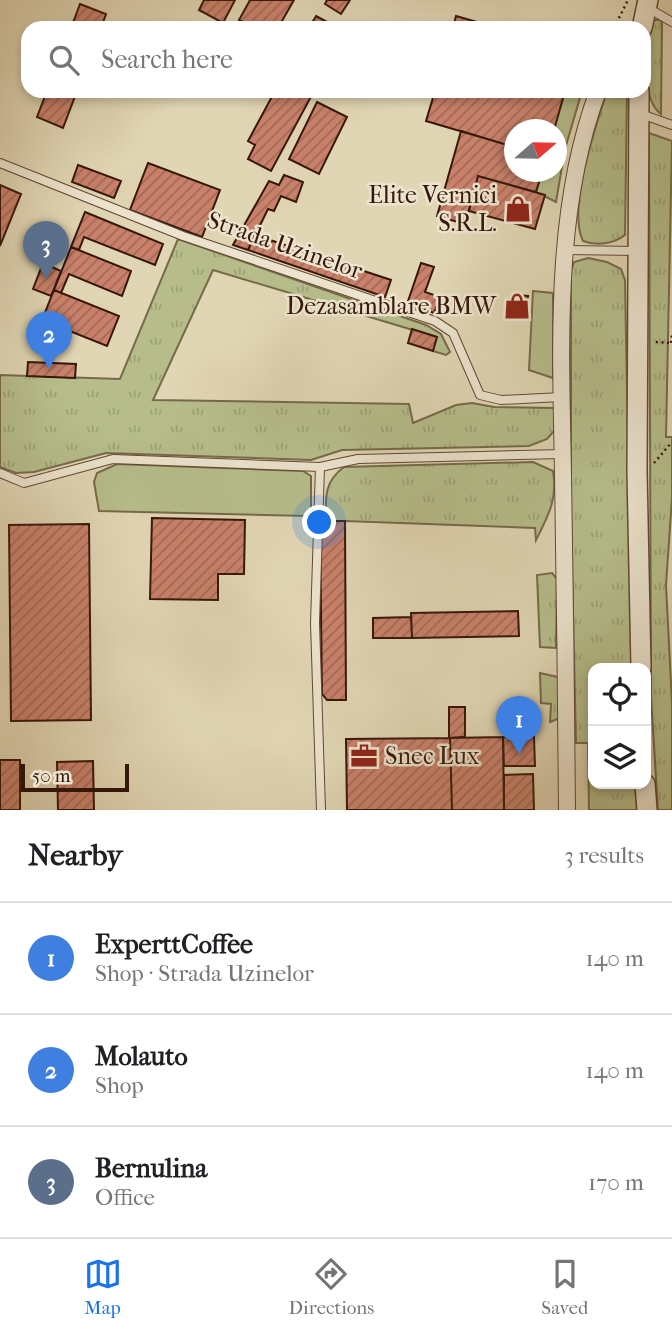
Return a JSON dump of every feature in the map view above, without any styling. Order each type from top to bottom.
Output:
[{"type":"street","points":[[633,21],[640,2]]},
{"type":"street","points":[[640,2],[641,21]]},
{"type":"street","points":[[567,810],[562,397],[567,250],[576,174],[588,116],[595,98]]},
{"type":"street","points":[[639,98],[637,471],[641,663]]},
{"type":"street","points":[[645,789],[646,810]]},
{"type":"lane","points":[[640,2],[672,23]]},
{"type":"lane","points":[[638,113],[672,125]]},
{"type":"lane","name":"Strada Uzinelor","points":[[0,163],[183,236],[435,321],[453,333],[480,395],[502,400],[562,397]]},
{"type":"lane","points":[[567,250],[639,251]]},
{"type":"lane","points":[[0,473],[24,482],[113,459],[320,467],[358,459],[563,454]]},
{"type":"lane","points":[[320,467],[315,623],[321,810]]},
{"type":"path","points":[[621,21],[640,2]]},
{"type":"path","points":[[671,343],[672,334]]},
{"type":"green space","points":[[652,20],[661,20],[661,114],[654,107],[651,98]]},
{"type":"green space","points":[[563,98],[580,98],[567,142],[567,119],[557,119]]},
{"type":"green space","points":[[605,98],[627,98],[625,235],[605,243],[583,241],[579,227],[581,188]]},
{"type":"green space","points":[[649,133],[672,141],[666,437],[672,437],[672,498],[666,585],[672,703],[672,810],[658,810],[651,663]]},
{"type":"green space","points":[[539,182],[559,182],[556,202],[536,192]]},
{"type":"green space","points":[[178,239],[426,325],[441,334],[450,352],[446,355],[433,351],[436,337],[213,270],[153,400],[409,404],[413,423],[456,405],[472,403],[494,407],[554,408],[554,431],[547,439],[529,446],[342,450],[311,460],[106,453],[34,472],[16,473],[0,467],[0,375],[120,379]]},
{"type":"green space","points":[[588,258],[607,262],[621,269],[625,280],[632,663],[588,663],[588,743],[576,743],[571,525],[571,271],[574,262]]},
{"type":"green space","points":[[533,291],[553,293],[553,378],[529,370]]},
{"type":"green space","points":[[533,462],[553,471],[554,481],[551,507],[536,540],[535,528],[345,521],[326,527],[329,486],[344,467]]},
{"type":"green space","points":[[117,464],[303,471],[311,476],[311,510],[307,516],[99,511],[94,482],[97,473]]},
{"type":"green space","points":[[552,573],[557,579],[556,648],[540,647],[537,575]]},
{"type":"green space","points":[[540,673],[558,677],[560,718],[550,722],[551,704],[541,703]]},
{"type":"green space","points":[[589,789],[635,789],[637,810],[589,810]]},
{"type":"building","points":[[204,0],[235,0],[224,21],[199,10]]},
{"type":"building","points":[[250,0],[294,0],[282,21],[239,20]]},
{"type":"building","points":[[327,0],[350,0],[341,14],[325,4]]},
{"type":"building","points":[[80,4],[106,14],[104,21],[74,21]]},
{"type":"building","points":[[456,16],[474,21],[455,21]]},
{"type":"building","points":[[44,98],[74,98],[63,128],[37,117]]},
{"type":"building","points":[[271,98],[310,98],[271,171],[248,159],[255,145],[248,141]]},
{"type":"building","points":[[433,98],[563,98],[557,119],[504,119],[504,144],[426,121]]},
{"type":"building","points":[[317,102],[347,117],[319,174],[289,159]]},
{"type":"building","points":[[461,131],[504,144],[504,182],[539,182],[536,192],[478,176],[465,224],[437,216]]},
{"type":"building","points":[[148,163],[220,190],[202,237],[130,210]]},
{"type":"building","points":[[78,165],[121,181],[114,198],[72,182]]},
{"type":"building","points":[[284,175],[303,182],[296,202],[281,196],[274,211],[268,209],[248,250],[233,245],[269,181],[279,185]]},
{"type":"building","points":[[478,176],[545,195],[535,229],[469,211]]},
{"type":"building","points":[[0,185],[21,194],[0,246]]},
{"type":"building","points":[[85,212],[163,244],[155,265],[84,237],[79,250],[71,247]]},
{"type":"building","points":[[255,235],[391,280],[385,297],[248,250]]},
{"type":"building","points":[[71,247],[131,271],[122,296],[69,274],[61,293],[54,290]]},
{"type":"building","points":[[43,263],[61,271],[51,296],[33,289]]},
{"type":"building","points":[[421,263],[434,267],[425,292],[440,297],[434,313],[407,304]]},
{"type":"building","points":[[54,290],[119,316],[107,346],[42,320]]},
{"type":"building","points":[[514,295],[528,296],[526,315],[512,314]]},
{"type":"building","points":[[412,329],[437,337],[433,351],[408,343]]},
{"type":"building","points":[[28,362],[76,364],[75,378],[27,376]]},
{"type":"building","points":[[152,518],[245,520],[244,574],[218,574],[218,600],[150,599]]},
{"type":"building","points":[[331,521],[345,521],[346,700],[327,700],[322,694],[320,532]]},
{"type":"building","points":[[89,524],[91,720],[11,721],[9,525]]},
{"type":"building","points":[[518,611],[519,636],[412,638],[411,613]]},
{"type":"building","points":[[411,617],[412,638],[373,638],[373,618]]},
{"type":"building","points":[[449,707],[465,707],[465,737],[449,738]]},
{"type":"building","points":[[503,737],[504,810],[452,810],[450,738]]},
{"type":"building","points":[[503,737],[534,737],[535,766],[504,766]]},
{"type":"building","points":[[450,738],[452,810],[347,810],[346,739]]},
{"type":"building","points":[[0,760],[20,760],[20,810],[0,810]]},
{"type":"building","points":[[93,761],[94,810],[58,810],[57,762]]},
{"type":"building","points":[[533,774],[534,810],[504,810],[504,775]]},
{"type":"place","name":"Elite Vernici S.R.L.","points":[[518,209]]},
{"type":"place","name":"Bernulina","points":[[46,279]]},
{"type":"place","name":"Dezasamblare BMW","points":[[517,306]]},
{"type":"place","name":"Molauto","points":[[49,369]]},
{"type":"place","name":"ExperttCoffee","points":[[519,754]]},
{"type":"place","name":"Snec Lux","points":[[364,756]]}]
